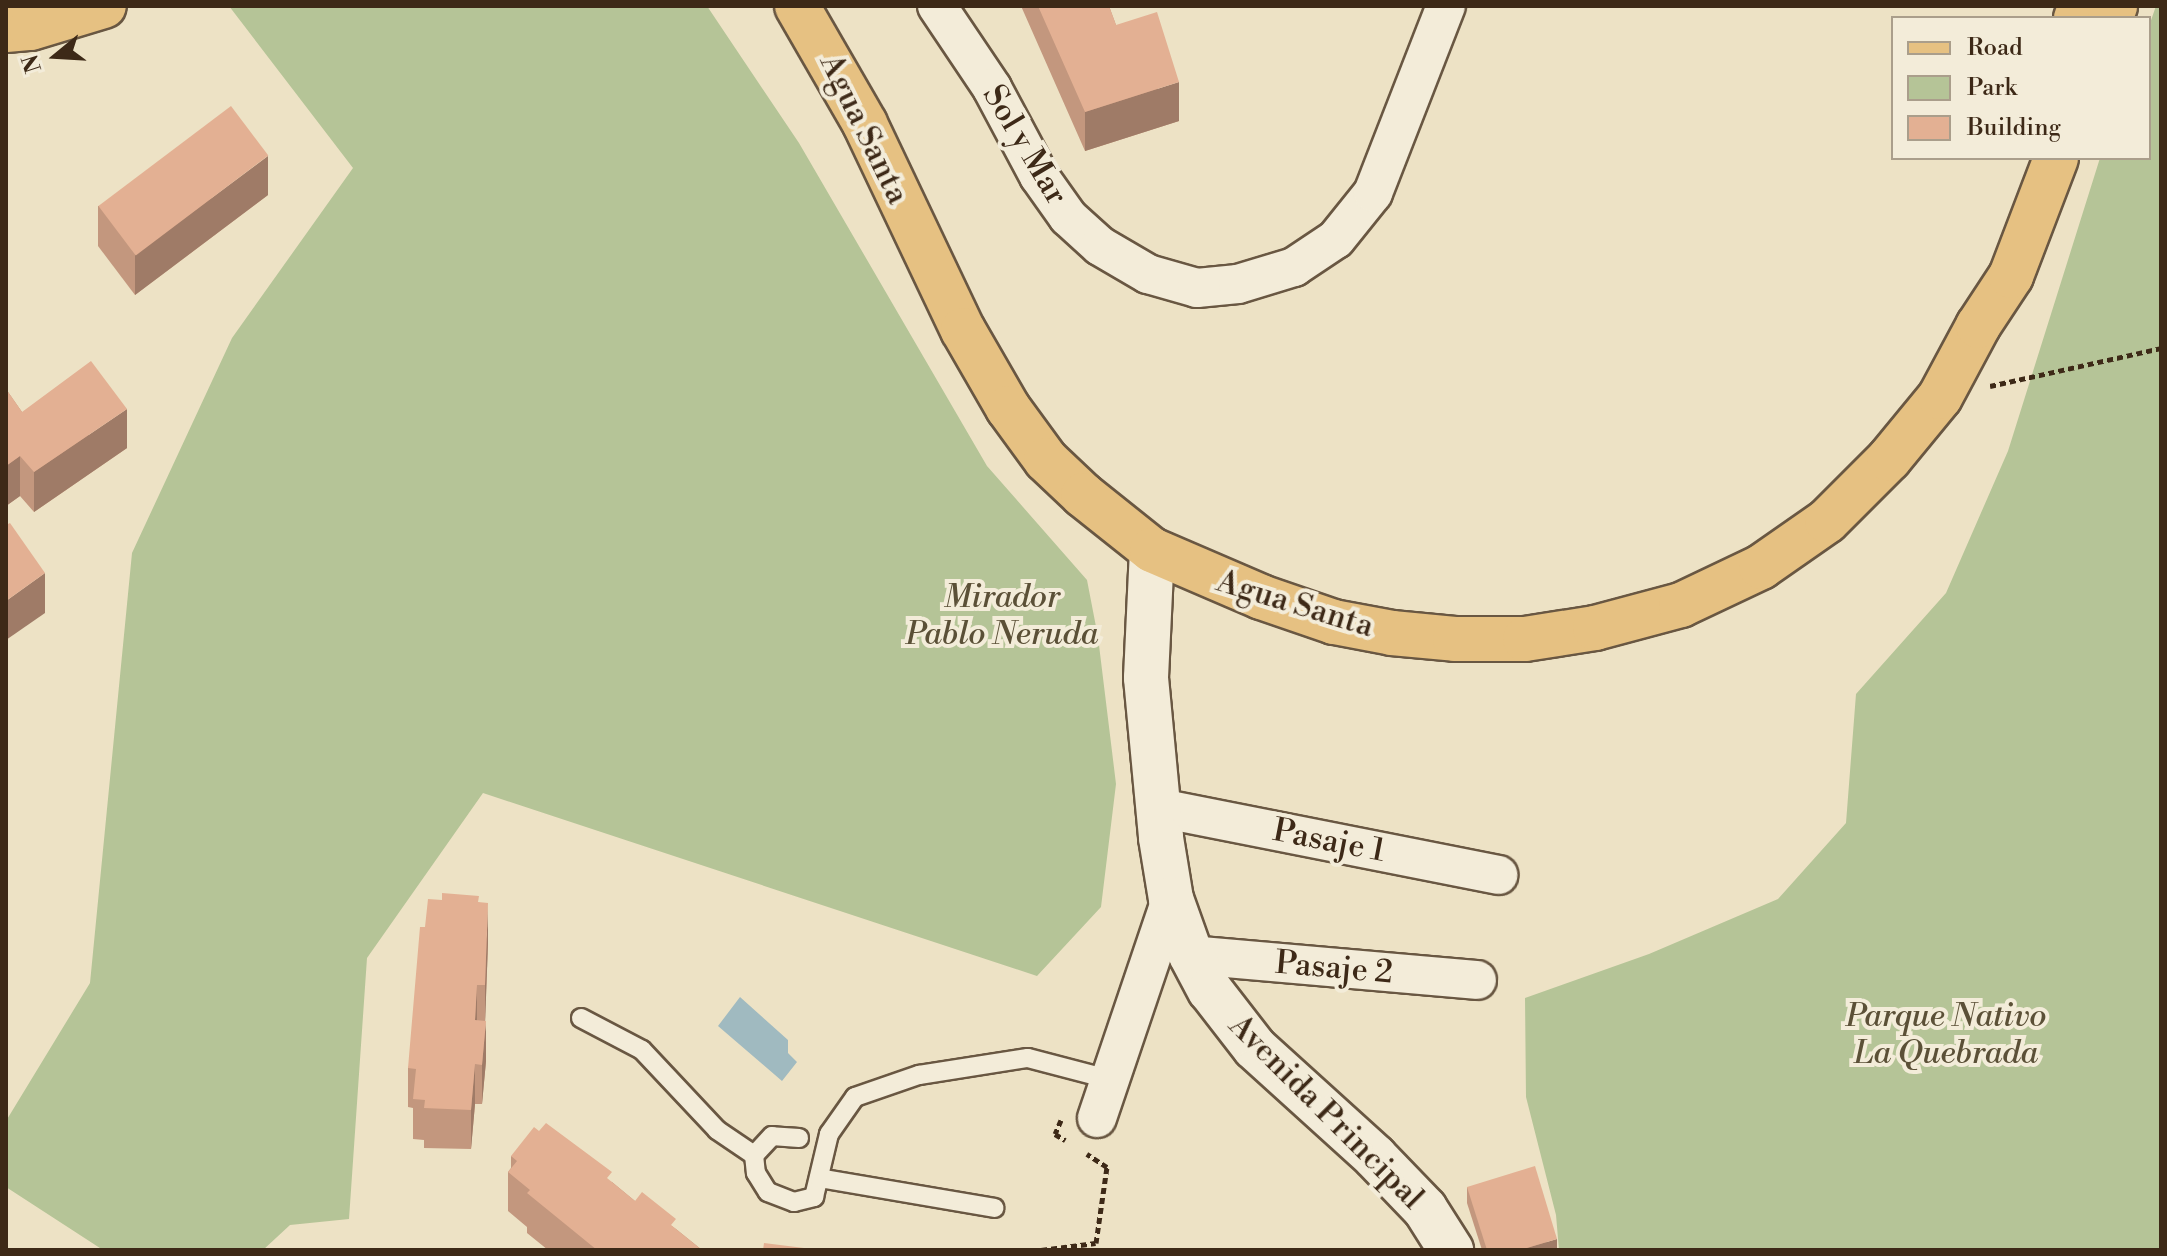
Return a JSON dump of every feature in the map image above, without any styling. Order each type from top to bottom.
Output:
[{"type":"main road","points":[[6,30],[31,28],[104,6]]},
{"type":"main road","name":"Agua Santa","points":[[797,6],[865,124],[932,271],[1008,408],[1046,460],[1083,495],[1152,550],[1261,597],[1334,622],[1392,633],[1455,639],[1525,639],[1595,628],[1681,605],[1761,567],[1827,521],[1889,459],[1940,397],[1978,326],[2011,276],[2055,160]]},
{"type":"main road","name":"Agua Santa","points":[[1978,326],[1979,279],[2023,160]]},
{"type":"street","name":"Sol y Mar","points":[[937,6],[992,88],[1039,176],[1068,217],[1100,246],[1148,274],[1197,288],[1238,284],[1294,267],[1336,239],[1373,193],[1446,6]]},
{"type":"street","name":"Avenida Principal","points":[[1152,550],[1146,678],[1164,869],[1191,955],[1210,990],[1255,1048],[1326,1110],[1425,1209],[1451,1250]]},
{"type":"street","name":"Pasaje 1","points":[[1160,808],[1498,875]]},
{"type":"street","points":[[1089,1134],[1094,1075],[1171,899]]},
{"type":"street","name":"Pasaje 2","points":[[1191,955],[1477,980]]},
{"type":"lane","points":[[581,1018],[642,1050],[717,1130],[754,1155],[756,1173],[768,1192],[794,1202],[814,1197],[829,1134],[855,1097],[919,1075],[1028,1058],[1094,1075]]},
{"type":"lane","points":[[754,1155],[772,1136],[799,1138]]},
{"type":"lane","points":[[819,1178],[994,1208]]},
{"type":"path","points":[[1940,397],[2161,348]]},
{"type":"path","points":[[1068,1142],[1055,1134],[1094,1075]]},
{"type":"path","points":[[1041,1250],[1096,1243],[1107,1167],[1089,1134]]},
{"type":"green space","name":"Mirador Pablo Neruda","points":[[229,6],[707,6],[799,143],[987,466],[1087,580],[1098,637],[1116,784],[1101,907],[1037,976],[483,793],[367,958],[349,1219],[290,1225],[263,1250],[103,1250],[6,1187],[6,1121],[90,983],[132,553],[232,338],[353,168]]},
{"type":"green space","name":"Parque Nativo La Quebrada","points":[[2156,6],[2161,6],[2161,1250],[1559,1250],[1556,1215],[1526,1097],[1525,998],[1649,954],[1778,899],[1846,823],[1856,694],[1946,593],[2008,451],[2099,160],[2151,160],[2151,20]]},
{"type":"water","points":[[740,997],[788,1040],[788,1053],[797,1062],[782,1081],[718,1026]]},
{"type":"building","points":[[1038,6],[1109,6],[1116,25],[1157,12],[1179,82],[1085,112]]},
{"type":"building","points":[[231,106],[268,156],[136,255],[98,206]]},
{"type":"building","points":[[91,361],[127,409],[34,472],[20,456],[6,466],[6,389],[22,412]]},
{"type":"building","points":[[10,523],[45,573],[6,601],[6,525]]},
{"type":"building","points":[[442,893],[479,896],[478,902],[488,903],[485,985],[477,985],[475,1020],[486,1021],[482,1065],[475,1064],[471,1110],[424,1108],[425,1100],[413,1099],[416,1069],[408,1068],[420,927],[425,927],[428,899],[442,900]]},
{"type":"building","points":[[546,1123],[612,1172],[607,1178],[635,1201],[642,1192],[676,1219],[671,1225],[702,1250],[597,1250],[527,1193],[530,1190],[508,1172],[517,1161],[511,1156],[534,1127],[539,1131]]},
{"type":"building","points":[[1535,1166],[1557,1239],[1520,1250],[1487,1250],[1467,1187]]},
{"type":"building","points":[[764,1243],[820,1250],[763,1250]]}]
